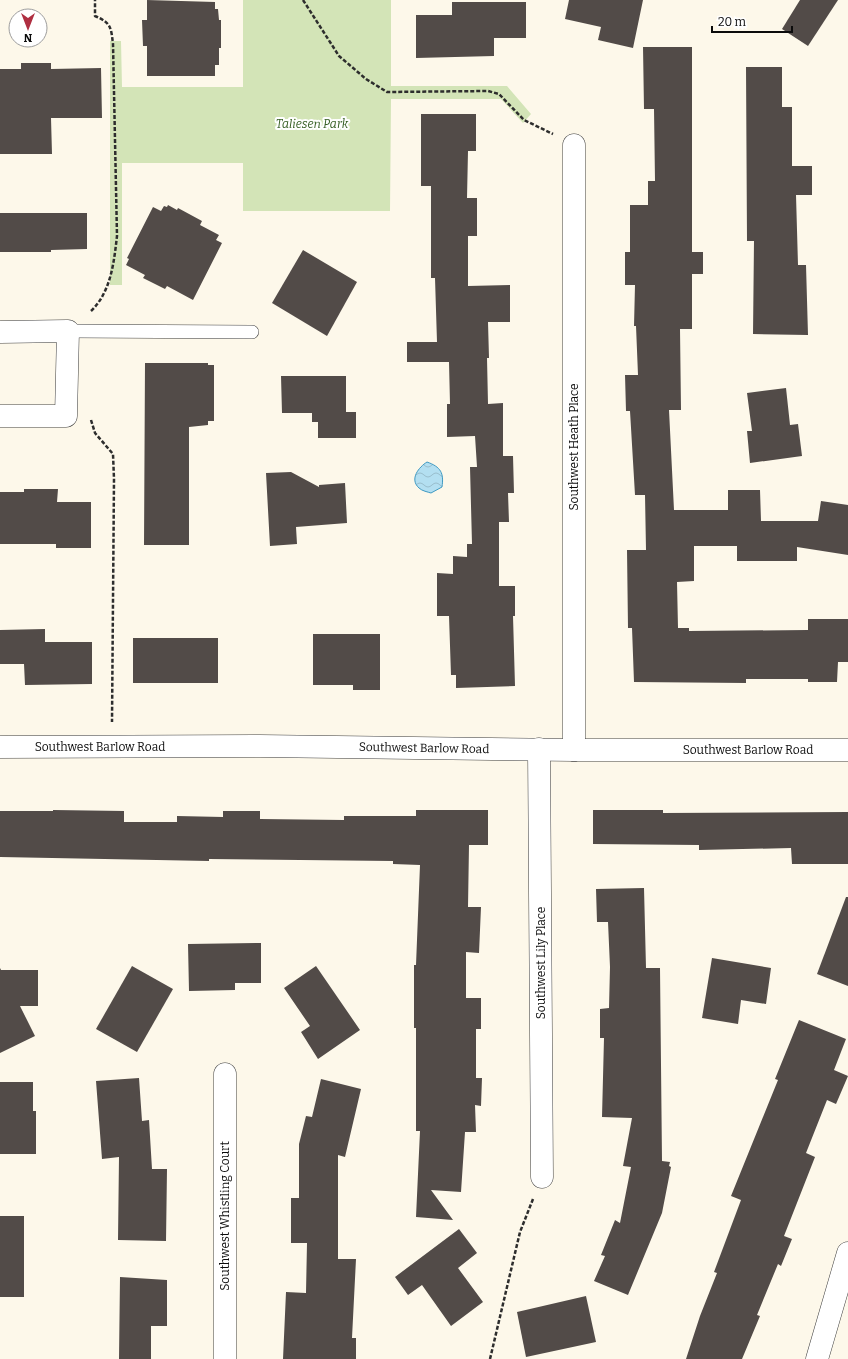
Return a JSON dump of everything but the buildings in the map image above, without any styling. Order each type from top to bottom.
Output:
[{"type":"street","name":"Southwest Heath Place","points":[[574,145],[574,750]]},
{"type":"street","points":[[0,332],[68,331],[66,416],[0,416]]},
{"type":"street","name":"Southwest Barlow Road","points":[[0,747],[260,746],[574,750],[848,750]]},
{"type":"street","name":"Southwest Lily Place","points":[[539,749],[542,1177]]},
{"type":"street","name":"Southwest Whistling Court","points":[[225,1074],[225,1359]]},
{"type":"street","points":[[817,1359],[848,1253]]},
{"type":"lane","points":[[68,331],[252,332]]},
{"type":"path","points":[[89,312],[99,303],[109,280],[115,258],[117,236],[112,29],[104,20],[95,16],[95,0]]},
{"type":"path","points":[[303,0],[339,56],[366,79],[387,92],[488,91],[499,94],[524,120],[574,145]]},
{"type":"path","points":[[95,433],[113,454],[112,747]]},
{"type":"path","points":[[490,1359],[520,1232],[542,1177]]},
{"type":"green space","name":"Taliesen Park","points":[[243,0],[391,0],[391,86],[507,86],[531,114],[523,123],[501,99],[391,99],[390,211],[243,211],[243,163],[122,163],[122,285],[110,285],[110,41],[121,41],[122,87],[243,87]]},
{"type":"water","points":[[427,462],[436,466],[442,474],[442,487],[431,493],[420,489],[416,485],[415,481],[418,470]]}]
